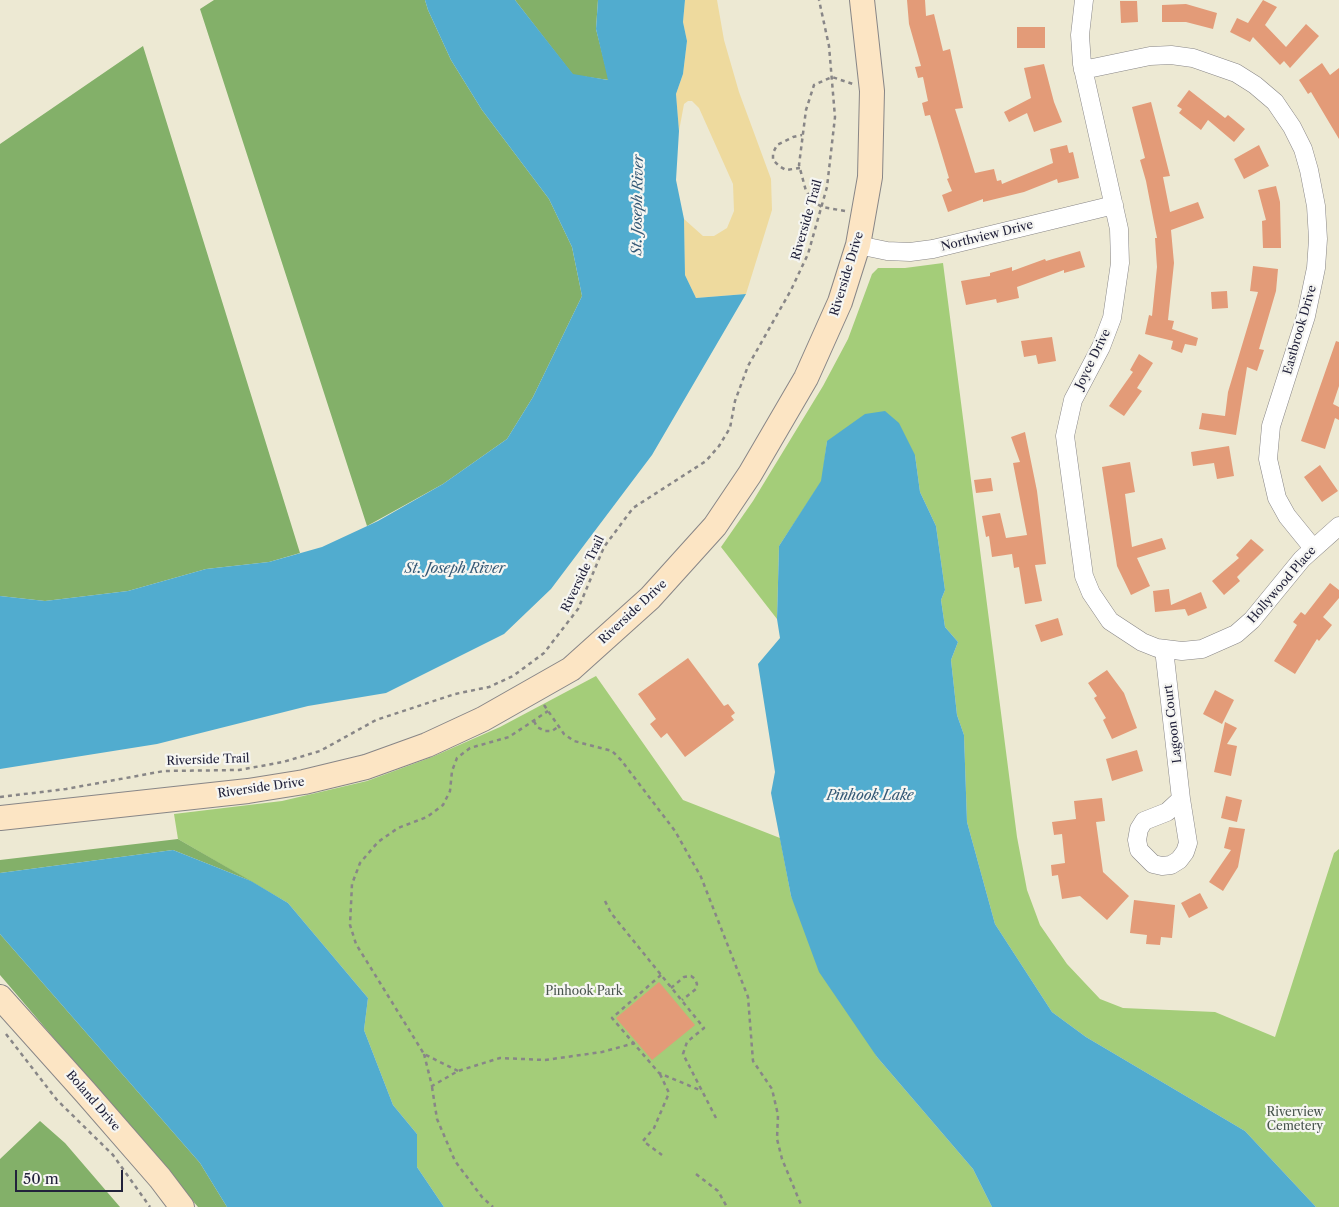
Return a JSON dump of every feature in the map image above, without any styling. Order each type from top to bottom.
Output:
[{"type":"street","name":"Riverside Drive","points":[[0,818],[248,791],[313,780],[366,767],[427,745],[482,719],[528,680],[570,669],[617,630],[650,598],[715,526],[750,474],[806,378],[840,302],[858,245],[870,177],[873,132],[871,69],[862,0]]},
{"type":"street","name":"Joyce Drive","points":[[1084,0],[1080,35],[1083,70],[1119,229],[1118,292],[1112,318],[1101,347],[1073,400],[1067,418],[1066,449],[1084,576],[1091,593],[1105,616],[1125,633],[1142,642],[1164,649]]},
{"type":"street","name":"Eastbrook Drive","points":[[1083,70],[1150,56],[1171,55],[1193,58],[1236,73],[1255,85],[1275,102],[1292,127],[1303,149],[1316,206],[1318,240],[1316,268],[1306,316],[1271,426],[1268,459],[1277,498],[1286,516],[1313,548]]},
{"type":"street","name":"Northview Drive","points":[[858,245],[887,251],[933,249],[1114,205]]},
{"type":"street","name":"Hollywood Place","points":[[1164,649],[1182,651],[1202,649],[1236,634],[1252,620],[1313,548],[1339,526]]},
{"type":"street","name":"Lagoon Court","points":[[1164,649],[1181,800]]},
{"type":"street","name":"Boland Drive","points":[[0,998],[86,1093],[160,1178],[182,1207]]},
{"type":"path","name":"Riverside Trail","points":[[0,797],[66,789],[164,771],[239,770],[283,762],[320,751],[376,720],[456,694],[528,680],[544,653],[578,609],[604,547],[633,508],[648,496],[706,461],[719,446],[730,428],[735,401],[748,366],[791,290],[808,254],[822,207],[833,149],[835,118],[829,46],[819,0]]},
{"type":"path","points":[[832,77],[814,85],[809,97],[802,135],[800,168],[806,191],[814,202],[822,207],[849,212]]},
{"type":"path","points":[[800,168],[786,170],[778,166],[773,160],[773,153],[777,145],[802,135]]},
{"type":"path","points":[[528,680],[558,727],[574,741],[612,751],[621,760],[675,831],[701,877],[748,997],[753,1061],[772,1089],[778,1115],[777,1139],[782,1159],[802,1207]]},
{"type":"path","points":[[493,1207],[482,1198],[455,1161],[437,1119],[432,1086],[424,1054],[356,944],[350,925],[352,884],[360,863],[378,842],[398,828],[427,816],[442,805],[450,791],[452,771],[457,758],[470,748],[509,737],[548,711]]},
{"type":"path","points":[[534,721],[537,727],[545,731],[552,731],[558,727]]},
{"type":"path","points":[[605,901],[704,1028],[687,1042],[683,1050],[684,1058],[716,1118]]},
{"type":"path","points":[[661,975],[612,1018],[659,1073],[668,1093],[654,1128],[644,1141],[662,1155]]},
{"type":"path","points":[[671,988],[684,977],[688,976],[695,979],[696,989],[682,1000]]},
{"type":"path","points":[[2,1029],[30,1062],[57,1100],[113,1155],[150,1207]]},
{"type":"path","points":[[432,1086],[458,1071],[500,1058],[544,1060],[602,1052],[635,1043]]},
{"type":"path","points":[[424,1054],[458,1071]]},
{"type":"path","points":[[659,1073],[702,1091]]},
{"type":"path","points":[[696,1174],[718,1191],[727,1207]]},
{"type":"green space","points":[[214,0],[425,0],[451,60],[482,110],[549,199],[572,247],[582,296],[533,397],[507,439],[443,484],[367,526],[200,9]]},
{"type":"green space","points":[[515,0],[598,0],[596,29],[609,80],[573,75]]},
{"type":"green space","points":[[143,46],[300,553],[269,562],[206,569],[128,591],[45,601],[0,596],[0,144]]},
{"type":"green space","name":"Riverview Cemetery","points":[[943,263],[1017,837],[1027,890],[1040,925],[1067,964],[1100,999],[1123,1008],[1215,1012],[1275,1037],[1334,853],[1339,849],[1339,1207],[1316,1207],[1245,1131],[1086,1037],[1052,1012],[995,924],[967,822],[964,735],[957,715],[951,660],[958,642],[945,627],[941,600],[945,590],[936,526],[920,492],[915,455],[827,441],[822,481],[779,546],[777,619],[721,547],[753,501],[823,386],[848,339],[872,274],[878,268],[905,268]]},
{"type":"green space","name":"Pinhook Park","points":[[596,676],[683,800],[780,838],[791,896],[877,1057],[973,1169],[992,1207],[444,1207],[417,1167],[417,1134],[393,1105],[364,1030],[368,998],[288,903],[178,839],[174,814],[282,801],[367,781],[432,757],[500,727]]},
{"type":"green space","points":[[178,839],[251,881],[173,850],[0,873],[0,860]]},
{"type":"green space","points":[[0,934],[200,1163],[227,1207],[198,1207],[0,975]]},
{"type":"green space","points":[[40,1121],[65,1143],[120,1207],[0,1207],[0,1159]]},
{"type":"sand","points":[[685,0],[717,0],[724,40],[739,92],[771,179],[772,210],[746,294],[696,298],[685,275],[684,219],[703,236],[714,236],[727,228],[734,211],[733,184],[699,108],[692,101],[684,104],[679,131],[676,94],[683,74],[687,41],[683,22]]},
{"type":"water","name":"St. Joseph River","points":[[425,0],[515,0],[573,74],[608,80],[596,29],[598,0],[685,0],[683,22],[687,41],[683,74],[676,94],[679,131],[676,180],[684,219],[685,275],[696,298],[746,294],[652,455],[551,589],[504,634],[386,693],[308,706],[157,744],[0,769],[0,596],[45,601],[128,591],[206,569],[269,562],[322,547],[378,521],[443,484],[507,439],[533,397],[582,296],[572,247],[549,199],[482,110],[451,60]]},
{"type":"water","name":"Pinhook Lake","points":[[885,411],[899,423],[915,455],[920,492],[936,526],[945,590],[941,600],[945,627],[958,642],[951,660],[957,715],[964,735],[967,822],[995,924],[1052,1012],[1086,1037],[1245,1131],[1316,1207],[992,1207],[973,1169],[877,1057],[819,972],[791,896],[771,793],[775,772],[758,664],[780,638],[777,619],[779,546],[821,481],[827,441],[865,414]]},
{"type":"water","points":[[173,850],[251,881],[288,903],[368,998],[364,1030],[393,1105],[417,1134],[417,1167],[444,1207],[227,1207],[200,1163],[0,934],[0,873]]},
{"type":"building","points":[[907,0],[925,0],[926,16],[934,14],[943,51],[950,49],[963,108],[955,109],[975,173],[994,169],[997,181],[1001,180],[1002,184],[1053,163],[1050,149],[1067,145],[1069,153],[1073,152],[1079,178],[1058,183],[1057,179],[1024,192],[983,202],[983,199],[948,212],[942,195],[952,191],[930,115],[925,116],[922,103],[928,101],[923,77],[918,78],[915,67],[921,66],[909,24]]},
{"type":"building","points":[[1263,0],[1277,7],[1265,25],[1286,47],[1306,24],[1319,36],[1290,68],[1284,61],[1280,65],[1253,37],[1250,42],[1230,32],[1237,18],[1248,23]]},
{"type":"building","points":[[1120,1],[1137,1],[1138,22],[1121,23]]},
{"type":"building","points":[[1186,4],[1217,13],[1213,29],[1186,22],[1162,22],[1162,5]]},
{"type":"building","points":[[1017,27],[1045,27],[1045,48],[1017,48]]},
{"type":"building","points":[[1322,63],[1330,75],[1339,68],[1339,139],[1311,92],[1308,94],[1299,80]]},
{"type":"building","points":[[1044,64],[1054,102],[1062,122],[1034,132],[1027,113],[1009,122],[1004,112],[1031,98],[1024,68]]},
{"type":"building","points":[[1189,90],[1225,118],[1228,115],[1245,129],[1234,142],[1208,120],[1201,130],[1179,113],[1182,109],[1177,106]]},
{"type":"building","points":[[1151,102],[1170,176],[1163,177],[1170,212],[1198,202],[1204,218],[1171,230],[1174,263],[1168,320],[1174,321],[1172,329],[1198,338],[1196,346],[1185,344],[1182,353],[1171,349],[1173,341],[1145,334],[1149,315],[1152,316],[1157,267],[1155,238],[1157,238],[1140,160],[1145,158],[1132,107]]},
{"type":"building","points":[[1259,145],[1269,166],[1244,179],[1234,159]]},
{"type":"building","points":[[1276,186],[1280,202],[1281,248],[1263,248],[1262,221],[1266,220],[1258,190]]},
{"type":"building","points":[[1080,251],[1085,267],[1064,273],[1064,270],[1017,287],[1019,298],[997,303],[996,299],[966,305],[961,281],[990,276],[990,273],[1012,267],[1012,271],[1045,259],[1046,261]]},
{"type":"building","points":[[1253,266],[1278,269],[1276,291],[1259,349],[1264,350],[1257,371],[1247,367],[1236,435],[1199,429],[1202,413],[1225,416],[1228,392],[1258,292],[1250,291]]},
{"type":"building","points":[[1227,291],[1228,308],[1212,309],[1211,292]]},
{"type":"building","points":[[1052,337],[1056,361],[1038,364],[1036,355],[1024,357],[1021,341]]},
{"type":"building","points":[[1336,341],[1339,342],[1339,386],[1333,404],[1339,407],[1339,420],[1335,418],[1325,449],[1301,441]]},
{"type":"building","points":[[1139,354],[1153,363],[1137,388],[1142,391],[1124,416],[1109,406],[1133,372],[1130,370]]},
{"type":"building","points":[[1025,432],[1037,491],[1046,564],[1035,565],[1042,601],[1025,604],[1019,567],[1014,568],[1012,554],[992,557],[989,536],[986,537],[982,516],[1000,513],[1006,538],[1027,535],[1013,463],[1020,462],[1011,437]]},
{"type":"building","points":[[1229,446],[1234,476],[1217,479],[1214,463],[1193,466],[1191,452]]},
{"type":"building","points":[[1130,462],[1135,492],[1125,494],[1132,547],[1162,538],[1166,549],[1137,558],[1150,586],[1131,595],[1117,566],[1102,467]]},
{"type":"building","points":[[1320,465],[1338,491],[1322,502],[1304,477]]},
{"type":"building","points":[[991,478],[993,491],[976,493],[974,480]]},
{"type":"building","points":[[1251,539],[1264,550],[1237,577],[1240,581],[1224,595],[1212,581],[1239,558],[1236,555]]},
{"type":"building","points":[[1330,583],[1339,590],[1339,598],[1323,617],[1332,625],[1319,641],[1317,639],[1295,674],[1274,661],[1297,625],[1293,622],[1301,612],[1305,615]]},
{"type":"building","points":[[1169,589],[1171,605],[1201,592],[1207,608],[1188,616],[1185,609],[1155,612],[1153,591]]},
{"type":"building","points":[[1058,618],[1063,635],[1041,642],[1035,625]]},
{"type":"building","points":[[688,658],[724,706],[728,704],[735,713],[731,716],[734,720],[685,757],[667,733],[661,738],[650,724],[656,719],[638,694]]},
{"type":"building","points":[[1107,670],[1124,693],[1137,728],[1112,739],[1103,720],[1106,718],[1094,698],[1097,696],[1088,683]]},
{"type":"building","points":[[1215,690],[1234,700],[1222,724],[1203,714]]},
{"type":"building","points":[[1225,722],[1237,728],[1227,744],[1237,746],[1231,776],[1214,772]]},
{"type":"building","points":[[1137,750],[1143,771],[1112,781],[1106,759]]},
{"type":"building","points":[[1226,796],[1242,800],[1237,822],[1221,818]]},
{"type":"building","points":[[1102,798],[1105,821],[1096,822],[1103,872],[1129,896],[1107,920],[1080,896],[1062,899],[1058,875],[1052,876],[1051,865],[1065,863],[1062,834],[1054,835],[1052,822],[1076,819],[1074,801]]},
{"type":"building","points":[[1229,827],[1245,829],[1238,867],[1223,891],[1209,882],[1231,850],[1224,848]]},
{"type":"building","points":[[1200,893],[1208,908],[1189,918],[1181,903]]},
{"type":"building","points":[[1134,900],[1175,905],[1172,938],[1161,937],[1160,945],[1146,944],[1147,935],[1130,933]]},
{"type":"building","points":[[659,982],[695,1025],[652,1060],[616,1018]]}]
